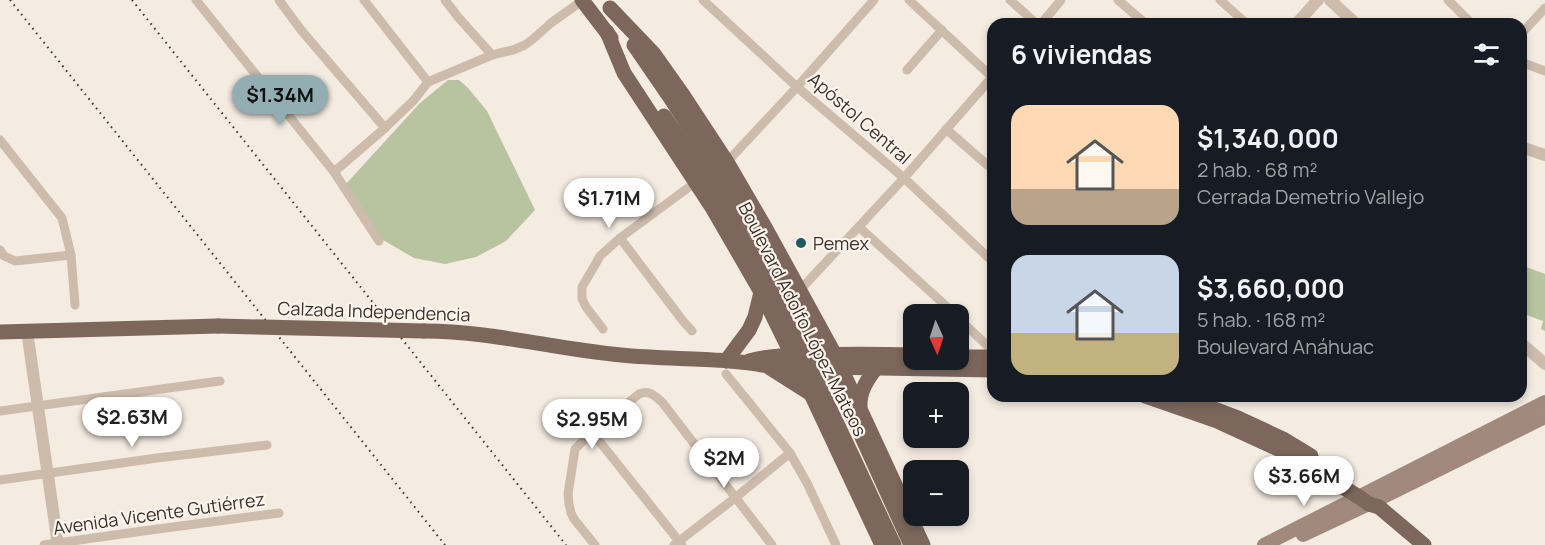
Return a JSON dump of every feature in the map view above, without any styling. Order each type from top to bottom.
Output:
[{"type":"main road","name":"Boulevard Adolfo López Mateos","points":[[583,0],[714,190],[764,277],[894,545]]},
{"type":"main road","name":"Boulevard Adolfo López Mateos","points":[[607,4],[753,227],[822,352],[911,545]]},
{"type":"main road","points":[[607,4],[654,54],[727,162],[826,336],[923,545]]},
{"type":"main road","points":[[607,32],[624,73],[696,182],[761,292],[882,545]]},
{"type":"main road","points":[[726,367],[749,330],[755,317],[761,292]]},
{"type":"main road","name":"Calzada Independencia","points":[[0,332],[218,326],[454,331],[567,349],[726,367],[767,356],[842,368],[987,369]]},
{"type":"main road","points":[[826,336],[868,354]]},
{"type":"main road","name":"Calzada Independencia","points":[[745,362],[768,366],[834,353],[903,355]]},
{"type":"main road","points":[[969,357],[987,357]]},
{"type":"main road","points":[[768,366],[811,394]]},
{"type":"main road","points":[[861,410],[861,393],[876,368]]},
{"type":"main road","points":[[1162,402],[1217,421],[1289,454],[1371,500]]},
{"type":"main road","points":[[1196,402],[1283,439],[1371,500],[1424,545]]},
{"type":"main road","points":[[1263,545],[1371,500],[1545,402]]},
{"type":"main road","points":[[1282,545],[1545,417]]},
{"type":"street","points":[[196,0],[334,172],[379,241]]},
{"type":"street","points":[[279,0],[301,30],[385,128]]},
{"type":"street","points":[[364,0],[428,82]]},
{"type":"street","points":[[445,0],[492,55]]},
{"type":"street","points":[[334,172],[385,128],[414,100],[428,82],[492,55],[525,45],[583,0]]},
{"type":"street","name":"Apóstol Central","points":[[704,0],[797,87],[904,177],[987,256]]},
{"type":"street","points":[[727,162],[874,0]]},
{"type":"street","points":[[909,0],[987,71]]},
{"type":"street","points":[[1010,0],[1032,18]]},
{"type":"street","points":[[1044,18],[1061,0]]},
{"type":"street","points":[[1118,0],[1139,18]]},
{"type":"street","points":[[1220,0],[1240,18]]},
{"type":"street","points":[[1302,18],[1318,0]]},
{"type":"street","points":[[1330,0],[1350,18]]},
{"type":"street","points":[[1448,0],[1466,18]]},
{"type":"street","points":[[1527,28],[1545,8]]},
{"type":"street","points":[[907,70],[942,30]]},
{"type":"street","points":[[1527,64],[1545,71]]},
{"type":"street","points":[[801,289],[987,84]]},
{"type":"street","points":[[946,129],[987,165]]},
{"type":"street","points":[[0,140],[62,218],[71,255],[75,305]]},
{"type":"street","points":[[1527,149],[1545,155]]},
{"type":"street","points":[[603,329],[582,299],[582,287],[600,256],[620,238],[696,182]]},
{"type":"street","points":[[859,227],[944,304]]},
{"type":"street","points":[[620,238],[692,331]]},
{"type":"street","points":[[0,250],[4,256],[15,261],[71,255]]},
{"type":"street","points":[[969,328],[987,345]]},
{"type":"street","points":[[27,331],[58,544]]},
{"type":"street","points":[[1527,348],[1545,364]]},
{"type":"street","points":[[726,367],[790,453],[836,545]]},
{"type":"street","points":[[0,411],[220,381]]},
{"type":"street","points":[[595,545],[571,513],[568,494],[575,449],[592,432],[639,394],[647,392],[652,393],[662,402],[772,545]]},
{"type":"street","points":[[592,432],[679,544],[790,453]]},
{"type":"street","points":[[0,480],[267,445]]},
{"type":"street","name":"Avenida Vicente Gutiérrez","points":[[44,545],[279,513]]},
{"type":"green space","points":[[448,80],[459,80],[487,111],[535,210],[506,241],[476,257],[445,264],[414,258],[383,240],[345,185],[420,103]]},
{"type":"green space","points":[[1527,267],[1545,274],[1545,331],[1541,329],[1543,321],[1527,315]]},
{"type":"railway","points":[[10,0],[445,545]]},
{"type":"railway","points":[[132,0],[566,545]]},
{"type":"place","name":"Pemex","points":[[801,243]]}]
